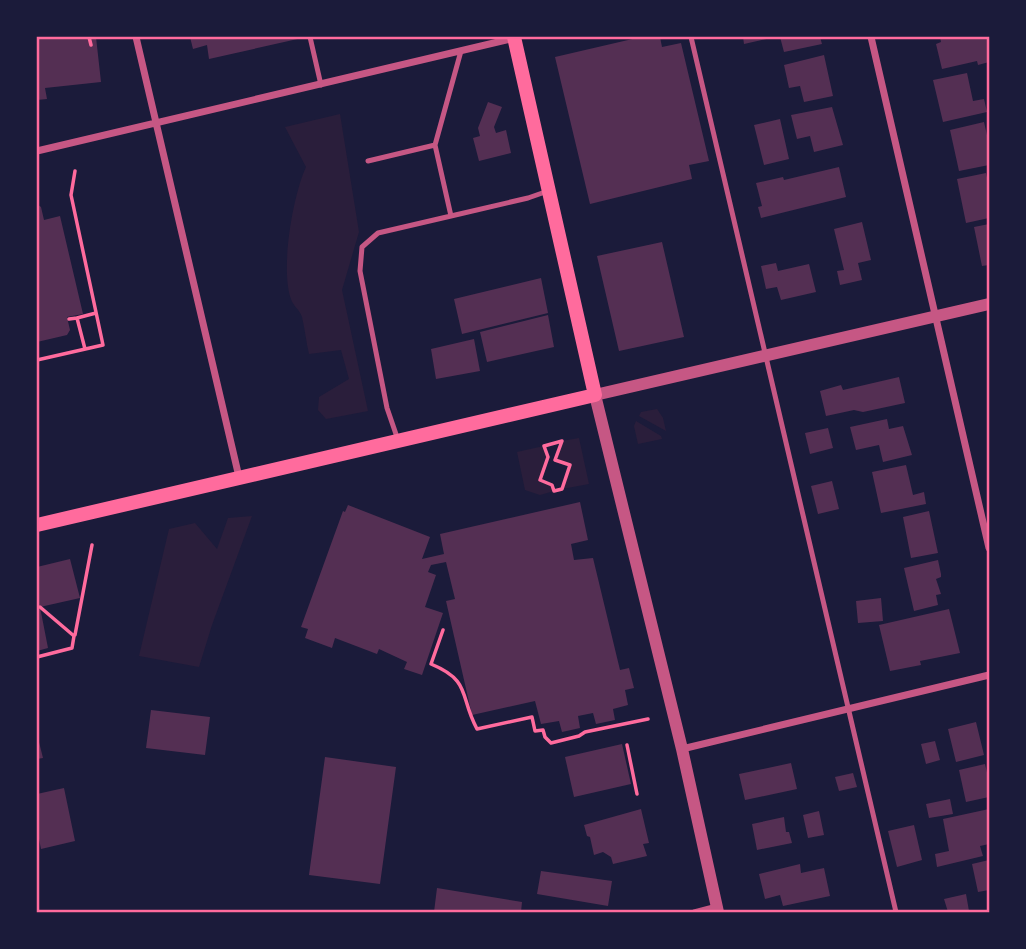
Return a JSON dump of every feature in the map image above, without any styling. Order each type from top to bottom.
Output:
[{"type":"main road","points":[[37,526],[596,395],[515,37]]},
{"type":"street","points":[[136,37],[239,477]]},
{"type":"street","points":[[37,151],[515,37]]},
{"type":"street","points":[[871,37],[989,548]]},
{"type":"street","points":[[718,909],[596,395],[989,304]]},
{"type":"street","points":[[682,749],[989,676]]},
{"type":"lane","points":[[310,37],[320,85]]},
{"type":"lane","points":[[691,37],[896,912]]},
{"type":"lane","points":[[450,216],[435,145],[461,51]]},
{"type":"lane","points":[[368,161],[435,145]]},
{"type":"lane","points":[[398,440],[387,408],[360,271],[362,247],[378,233],[528,198],[549,190]]},
{"type":"lane","points":[[694,912],[718,909]]},
{"type":"path","points":[[89,37],[91,45]]},
{"type":"path","points":[[37,360],[103,345],[71,195],[75,171]]},
{"type":"path","points":[[69,319],[96,313]]},
{"type":"path","points":[[77,318],[85,349]]},
{"type":"path","points":[[562,441],[555,460],[570,465],[562,489],[554,491],[552,485],[540,480],[548,457],[544,446],[562,441]]},
{"type":"path","points":[[37,657],[72,648],[92,545]]},
{"type":"path","points":[[40,607],[74,636]]},
{"type":"path","points":[[443,630],[431,664],[448,672],[459,682],[477,729],[532,717],[535,731],[543,730],[551,743],[585,732],[648,719]]},
{"type":"path","points":[[626,745],[637,794]]},
{"type":"shaded area","points":[[340,114],[359,232],[342,290],[368,411],[326,419],[318,410],[319,397],[349,379],[341,350],[309,354],[302,317],[291,299],[287,251],[297,195],[306,167],[285,127]]},
{"type":"shaded area","points":[[657,409],[663,418],[666,431],[639,416],[641,412]]},
{"type":"shaded area","points":[[636,421],[662,439],[638,444],[634,426]]},
{"type":"shaded area","points":[[579,438],[589,484],[562,489],[570,466],[555,460],[562,441]]},
{"type":"shaded area","points":[[544,446],[548,457],[540,479],[552,485],[554,491],[540,495],[525,490],[517,452]]},
{"type":"shaded area","points":[[252,516],[199,667],[139,656],[169,529],[195,523],[217,549],[228,518]]},
{"type":"building","points":[[37,37],[96,37],[101,82],[45,88],[47,99],[37,100]]},
{"type":"building","points":[[190,37],[302,38],[209,59],[207,45],[193,49]]},
{"type":"building","points":[[641,37],[660,37],[662,47],[681,43],[709,161],[689,165],[692,179],[590,204],[555,57]]},
{"type":"building","points":[[743,37],[771,37],[771,38],[744,44]]},
{"type":"building","points":[[780,37],[820,37],[822,44],[784,52]]},
{"type":"building","points":[[940,37],[989,37],[989,62],[978,65],[977,61],[942,69],[936,44],[941,42]]},
{"type":"building","points":[[824,55],[833,96],[804,102],[800,86],[789,88],[784,65]]},
{"type":"building","points":[[967,73],[973,101],[984,99],[987,112],[943,122],[933,80]]},
{"type":"building","points":[[488,102],[502,107],[494,127],[496,133],[506,130],[511,153],[479,161],[473,138],[480,136],[478,128]]},
{"type":"building","points":[[832,107],[843,145],[814,152],[810,136],[797,139],[791,115]]},
{"type":"building","points":[[780,119],[789,159],[764,165],[754,125]]},
{"type":"building","points":[[984,122],[989,144],[989,165],[959,171],[950,130]]},
{"type":"building","points":[[839,167],[846,197],[761,218],[758,207],[762,206],[756,183],[783,177],[784,180]]},
{"type":"building","points":[[986,173],[989,218],[966,223],[957,179]]},
{"type":"building","points":[[37,204],[41,207],[44,220],[60,216],[83,314],[67,317],[70,330],[67,335],[37,342]]},
{"type":"building","points":[[862,222],[871,260],[858,263],[862,280],[840,285],[837,271],[844,270],[834,229]]},
{"type":"building","points":[[989,224],[989,265],[982,266],[974,227]]},
{"type":"building","points":[[662,242],[684,337],[619,351],[597,256]]},
{"type":"building","points":[[776,263],[778,271],[809,264],[816,292],[781,300],[777,287],[766,289],[761,266]]},
{"type":"building","points":[[541,278],[548,313],[462,334],[454,299]]},
{"type":"building","points":[[548,315],[554,347],[487,362],[480,332]]},
{"type":"building","points":[[474,339],[480,371],[436,379],[431,349]]},
{"type":"building","points":[[899,377],[905,403],[826,416],[820,391],[841,385],[843,390]]},
{"type":"building","points":[[887,419],[889,429],[903,426],[912,455],[883,462],[879,445],[856,450],[850,427]]},
{"type":"building","points":[[828,428],[833,448],[810,454],[805,433]]},
{"type":"building","points":[[906,465],[913,495],[924,492],[926,504],[881,513],[872,472]]},
{"type":"building","points":[[832,481],[839,509],[818,514],[811,486]]},
{"type":"building","points":[[580,502],[588,540],[571,544],[574,560],[593,558],[620,670],[629,668],[634,688],[625,690],[628,705],[613,709],[615,720],[596,724],[593,713],[578,716],[580,728],[562,732],[559,721],[541,724],[535,701],[472,715],[446,601],[455,599],[446,562],[431,565],[428,572],[436,575],[425,607],[443,613],[422,675],[404,669],[407,662],[379,649],[377,654],[335,638],[332,648],[305,638],[308,629],[301,627],[343,511],[345,512],[348,505],[430,537],[422,559],[444,554],[440,534]]},
{"type":"building","points":[[929,511],[938,553],[911,558],[903,517]]},
{"type":"building","points":[[70,559],[80,598],[40,607],[48,648],[37,651],[37,567]]},
{"type":"building","points":[[938,560],[941,577],[936,579],[941,594],[936,595],[938,605],[914,611],[904,568]]},
{"type":"building","points":[[881,598],[883,621],[858,623],[856,601]]},
{"type":"building","points":[[949,609],[960,653],[920,661],[921,665],[890,671],[879,625]]},
{"type":"building","points":[[151,710],[210,717],[205,755],[146,748]]},
{"type":"building","points":[[976,722],[984,755],[956,762],[948,729]]},
{"type":"building","points":[[37,734],[43,758],[37,759]]},
{"type":"building","points":[[935,741],[940,760],[926,764],[921,744]]},
{"type":"building","points":[[622,744],[631,784],[574,797],[565,757]]},
{"type":"building","points":[[325,757],[396,767],[380,884],[309,875]]},
{"type":"building","points":[[791,763],[797,789],[745,800],[739,774]]},
{"type":"building","points":[[985,764],[989,797],[966,802],[959,770]]},
{"type":"building","points":[[853,773],[857,787],[839,791],[835,777]]},
{"type":"building","points":[[64,788],[75,841],[41,849],[37,829],[37,794]]},
{"type":"building","points":[[950,799],[953,814],[929,818],[926,804]]},
{"type":"building","points":[[641,809],[649,843],[643,844],[647,856],[613,864],[611,857],[603,852],[594,855],[584,825]]},
{"type":"building","points":[[989,809],[989,844],[980,846],[983,856],[937,867],[935,854],[949,851],[943,819]]},
{"type":"building","points":[[819,811],[824,835],[808,838],[803,815]]},
{"type":"building","points":[[784,817],[786,832],[789,832],[792,843],[757,850],[752,824]]},
{"type":"building","points":[[914,825],[922,860],[897,867],[888,831]]},
{"type":"building","points":[[989,860],[989,890],[978,892],[972,864]]},
{"type":"building","points":[[800,864],[801,873],[824,868],[830,896],[783,906],[780,895],[765,899],[759,874]]},
{"type":"building","points":[[541,871],[612,881],[608,906],[537,894]]},
{"type":"building","points":[[437,888],[522,902],[521,912],[434,912]]},
{"type":"building","points":[[966,894],[969,911],[948,912],[944,899]]}]
